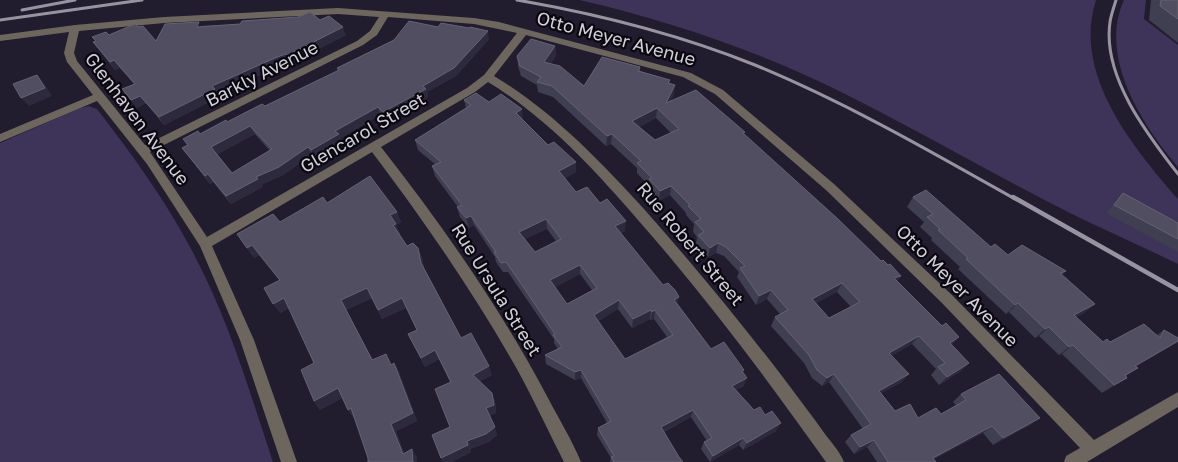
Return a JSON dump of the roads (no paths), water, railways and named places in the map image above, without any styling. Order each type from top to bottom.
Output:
[{"type":"street","name":"Otto Meyer Avenue","points":[[75,28],[164,20],[338,11],[474,20],[687,75],[719,92],[830,187],[948,298],[1093,450]]},
{"type":"street","name":"Barkly Avenue","points":[[143,151],[360,43],[374,34],[385,15]]},
{"type":"street","points":[[0,38],[75,28]]},
{"type":"street","name":"Glenhaven Avenue","points":[[75,28],[69,49],[70,59],[143,151],[205,244],[247,340],[289,462]]},
{"type":"street","name":"Glencarol Street","points":[[205,244],[471,90],[488,77],[523,32]]},
{"type":"street","name":"Rue Robert Street","points":[[488,77],[513,91],[545,115],[611,180],[668,244],[777,379],[836,462]]},
{"type":"street","points":[[0,138],[99,96]]},
{"type":"street","name":"Rue Ursula Street","points":[[374,147],[421,206],[462,266],[516,355],[573,462]]},
{"type":"street","points":[[1072,462],[1178,399]]},
{"type":"railway","points":[[22,10],[75,0]]},
{"type":"railway","points":[[0,20],[142,0]]},
{"type":"railway","points":[[517,0],[637,26],[697,44],[755,65],[789,79],[854,111],[1015,199]]},
{"type":"railway","points":[[1116,0],[1110,22],[1109,42],[1113,63],[1120,83],[1141,123],[1178,174]]},
{"type":"railway","points":[[1013,197],[1178,290]]}]
